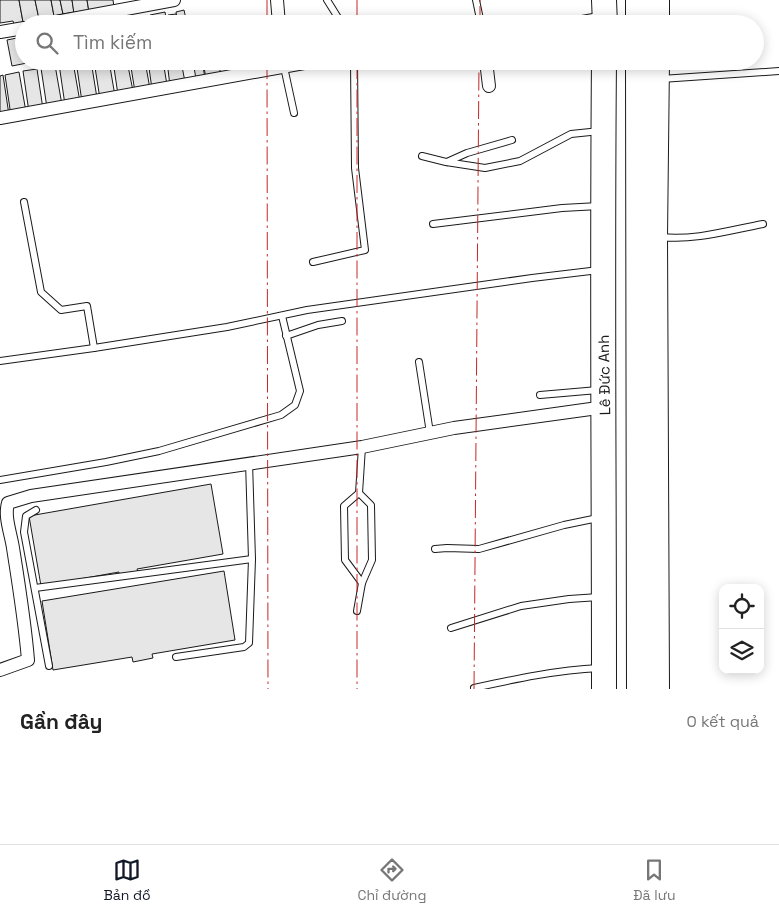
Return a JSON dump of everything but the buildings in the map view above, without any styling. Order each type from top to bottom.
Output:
[{"type":"highway","points":[[615,15],[638,0]]},
{"type":"highway","points":[[657,0],[657,15]]},
{"type":"highway","name":"Lê Đức Anh","points":[[604,70],[602,206],[604,678]]},
{"type":"highway","name":"Lê Đức Anh","points":[[619,70],[619,689]]},
{"type":"highway","points":[[638,70],[639,689]]},
{"type":"highway","points":[[657,70],[655,237],[657,689]]},
{"type":"street","points":[[93,15],[174,0]]},
{"type":"street","points":[[277,0],[278,15]]},
{"type":"street","points":[[0,32],[15,30]]},
{"type":"street","points":[[0,118],[252,70]]},
{"type":"street","points":[[487,70],[488,86]]},
{"type":"street","points":[[0,670],[28,660],[26,629],[6,511],[8,503],[30,496],[249,462],[362,447],[604,398]]},
{"type":"lane","points":[[327,0],[336,15]]},
{"type":"lane","points":[[476,0],[479,15]]},
{"type":"lane","points":[[285,70],[294,113]]},
{"type":"lane","points":[[313,262],[365,250],[355,168],[354,70]]},
{"type":"lane","points":[[657,70],[779,71]]},
{"type":"lane","points":[[422,156],[485,168],[520,161],[571,134],[603,131]]},
{"type":"lane","points":[[446,162],[467,153],[512,140]]},
{"type":"lane","points":[[24,202],[40,292],[61,310],[87,306],[94,348]]},
{"type":"lane","points":[[433,224],[562,208],[602,206]]},
{"type":"lane","points":[[655,237],[670,238],[702,235],[763,224]]},
{"type":"lane","points":[[0,361],[227,327],[326,308],[532,278],[603,270]]},
{"type":"lane","points":[[0,480],[80,467],[159,450],[281,414],[295,405],[300,391],[282,316]]},
{"type":"lane","points":[[286,336],[318,326],[342,322]]},
{"type":"lane","points":[[419,362],[430,433]]},
{"type":"lane","points":[[540,395],[593,391],[604,398]]},
{"type":"lane","points":[[362,447],[359,493],[344,506],[345,560],[362,583]]},
{"type":"lane","points":[[176,657],[244,647],[249,643],[252,559],[249,462]]},
{"type":"lane","points":[[357,611],[362,583],[372,560],[371,505],[359,493]]},
{"type":"lane","points":[[36,510],[26,516],[24,532],[30,573],[36,588],[49,666]]},
{"type":"lane","points":[[435,549],[479,549],[564,525],[604,517]]},
{"type":"lane","points":[[36,588],[252,559]]},
{"type":"lane","points":[[450,628],[521,606],[605,596]]},
{"type":"lane","points":[[474,688],[581,669],[604,678]]},
{"type":"power","points":[[267,0],[267,15]]},
{"type":"power","points":[[357,0],[357,15]]},
{"type":"power","points":[[480,0],[480,15]]},
{"type":"power","points":[[267,70],[268,689]]},
{"type":"power","points":[[357,70],[357,689]]},
{"type":"power","points":[[474,689],[479,70]]}]
